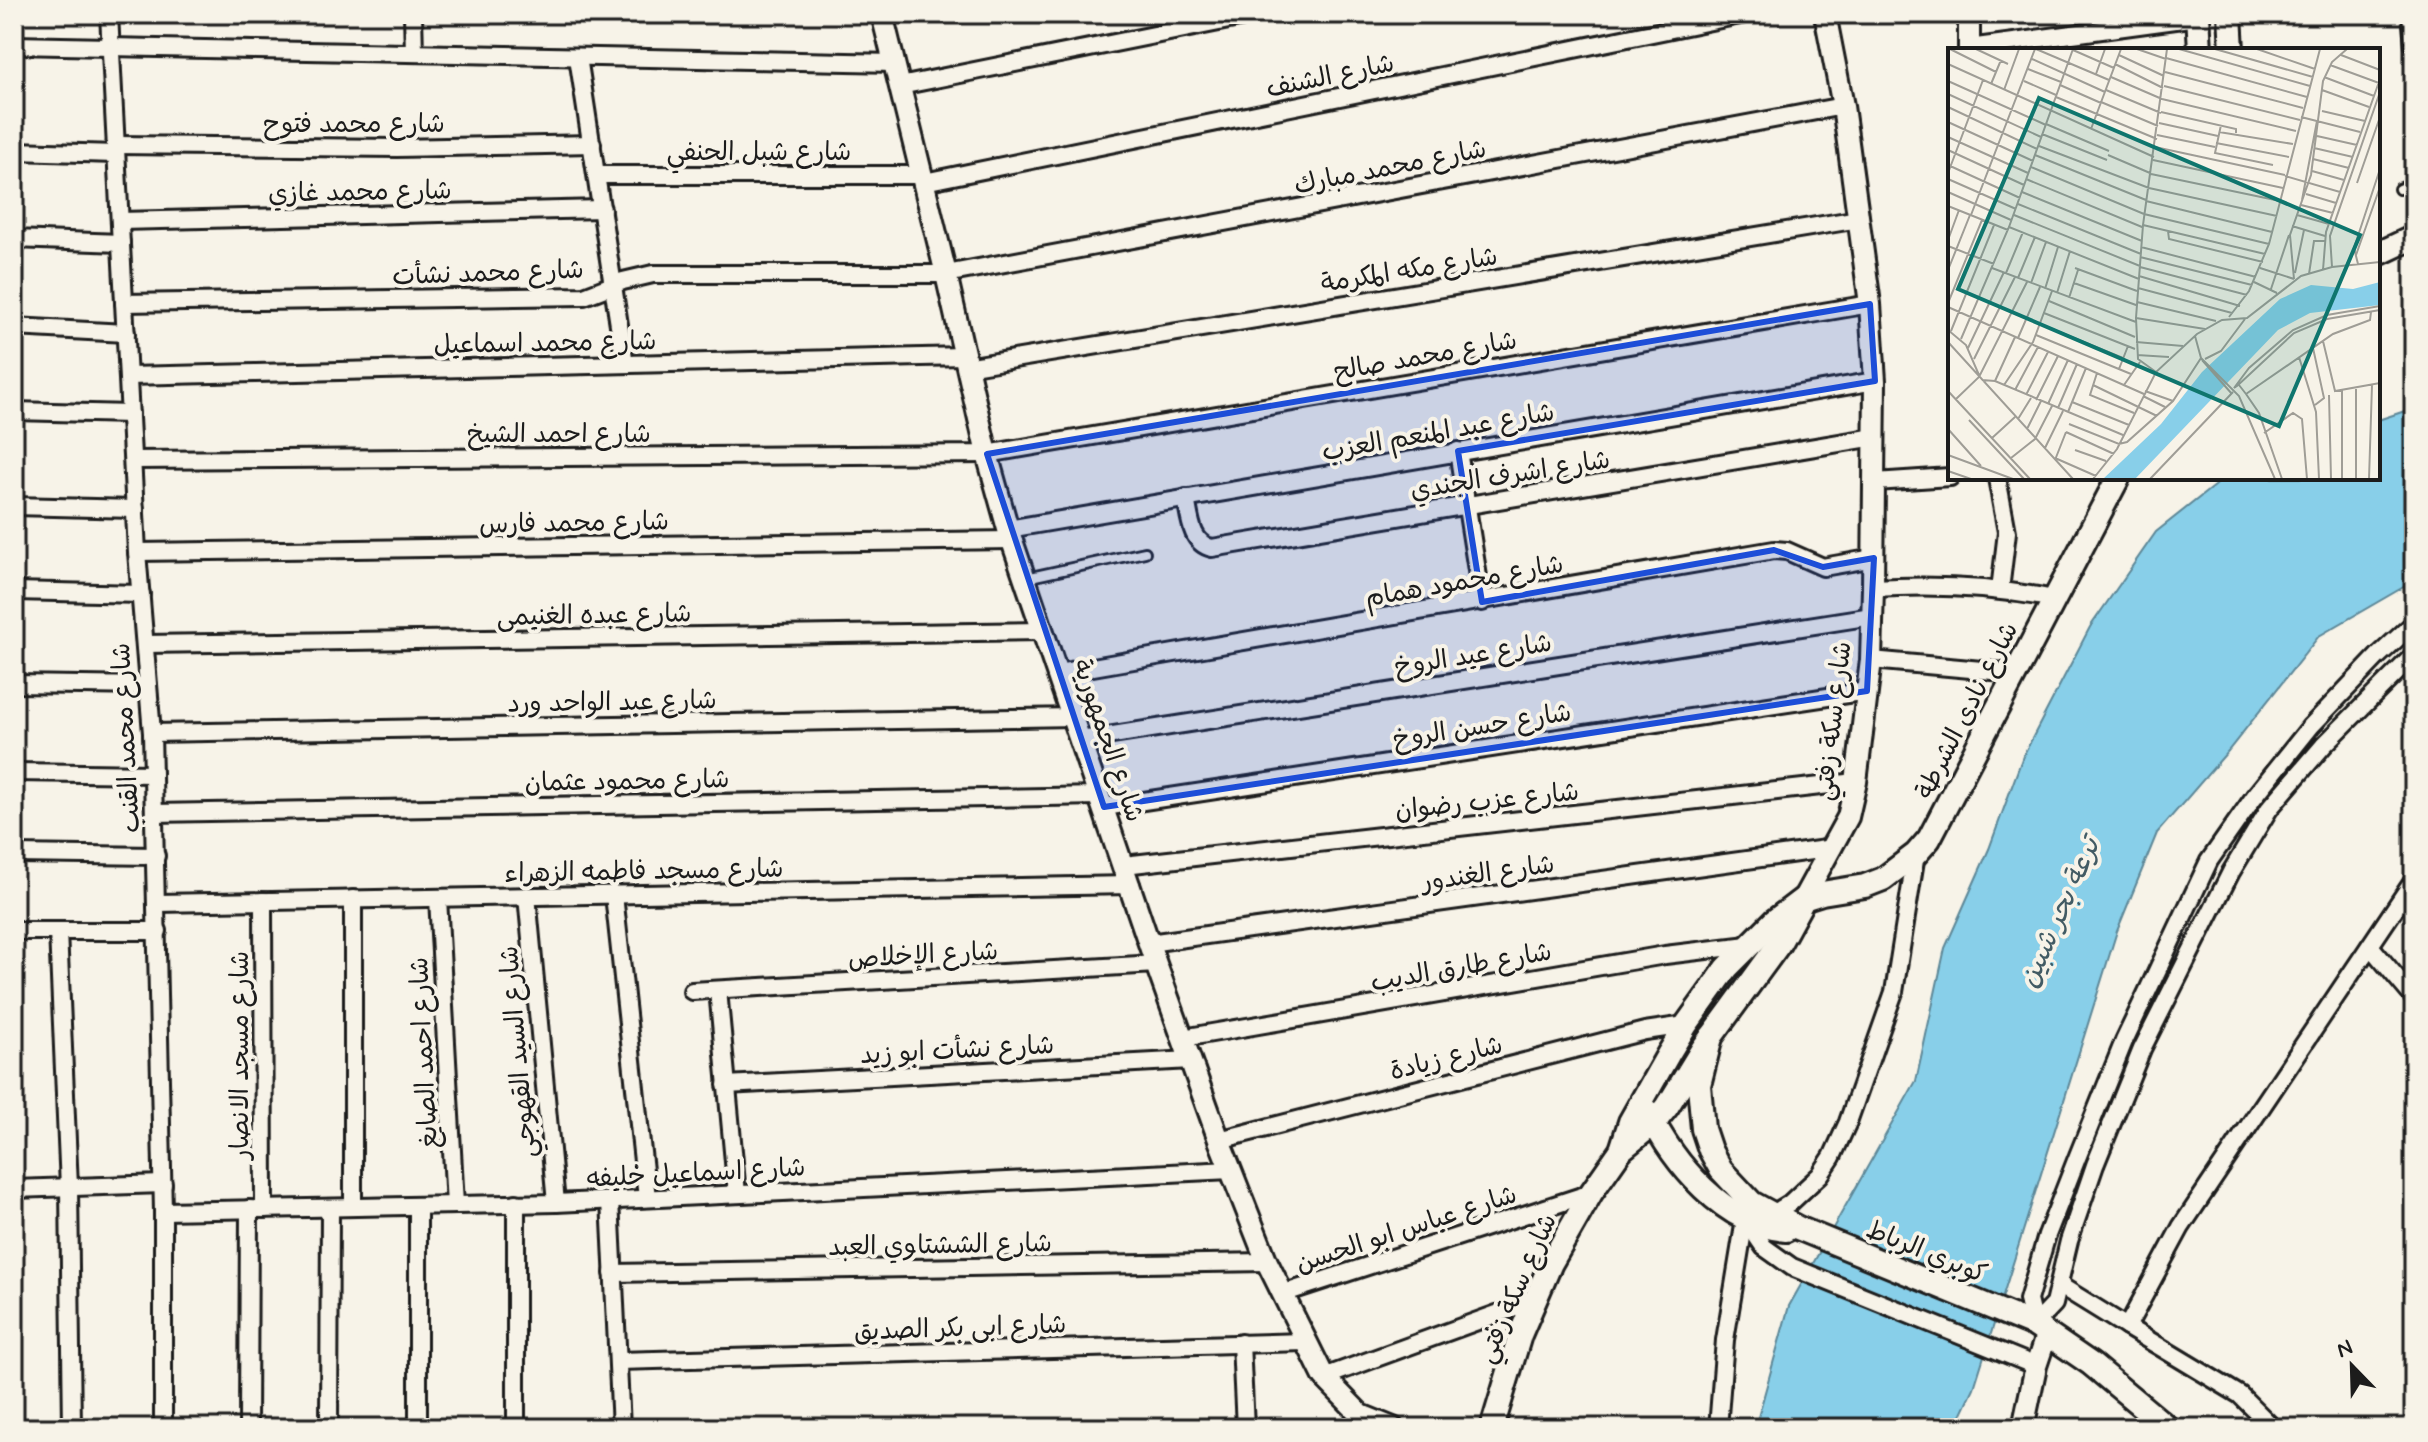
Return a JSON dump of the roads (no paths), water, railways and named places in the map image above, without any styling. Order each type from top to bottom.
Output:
[{"type":"main road","points":[[2230,14],[2232,48]]},
{"type":"main road","points":[[2198,16],[2200,48]]},
{"type":"main road","points":[[2380,253],[2414,237]]},
{"type":"main road","name":"شارع نادى الشرطة","points":[[1803,899],[1865,886],[1883,879],[1916,854],[1940,823],[2117,480]]},
{"type":"main road","points":[[1621,1150],[1654,1123],[1681,1088],[1711,1037],[1779,944],[1803,899]]},
{"type":"main road","name":"شارع سكة زفتي","points":[[1492,1428],[1515,1350],[1551,1263],[1591,1193],[1621,1150],[1630,1122],[1686,1025],[1748,945],[1803,899]]},
{"type":"main road","points":[[1711,1037],[1699,1085],[1703,1129],[1721,1170],[1752,1203],[1806,1231]]},
{"type":"main road","points":[[1643,1099],[1654,1123],[1694,1178],[1745,1219],[1771,1229],[1806,1231]]},
{"type":"main road","name":"كوبري الرباط","points":[[1806,1231],[2041,1329],[2091,1364],[2168,1428]]},
{"type":"street","name":"شارع محمد القنب","points":[[109,14],[137,552],[152,733],[163,1184],[163,1428]]},
{"type":"street","points":[[413,14],[414,53]]},
{"type":"street","name":"شارع الجمهورية","points":[[882,14],[987,454],[1010,534],[1219,1140],[1267,1262],[1324,1377],[1359,1422],[1393,1428]]},
{"type":"street","points":[[900,86],[1259,14]]},
{"type":"street","name":"شارع الشنف","points":[[923,179],[1745,14]]},
{"type":"street","name":"شارع سكة زفتي","points":[[1803,899],[1848,817],[1856,782],[1871,660],[1874,558],[1875,381],[1870,304],[1843,106],[1825,14]]},
{"type":"street","points":[[1969,14],[1969,48]]},
{"type":"street","points":[[2411,14],[2414,45]]},
{"type":"street","points":[[1976,48],[2198,16]]},
{"type":"street","points":[[14,45],[894,63]]},
{"type":"street","points":[[578,57],[625,364]]},
{"type":"street","name":"شارع محمد مبارك","points":[[946,274],[1843,106]]},
{"type":"street","name":"شارع محمد فتوح","points":[[14,151],[592,144]]},
{"type":"street","name":"شارع شبل الحنفي","points":[[597,175],[923,179]]},
{"type":"street","name":"شارع محمد غازي","points":[[120,221],[602,209]]},
{"type":"street","name":"شارع مكه المكرمة","points":[[965,362],[1859,219]]},
{"type":"street","points":[[14,239],[121,243]]},
{"type":"street","name":"شارع محمد نشأت","points":[[124,303],[584,296],[653,274],[946,274]]},
{"type":"street","name":"شارع محمد صالح","points":[[987,454],[1870,304]]},
{"type":"street","points":[[14,327],[126,333]]},
{"type":"street","name":"شارع محمد اسماعيل","points":[[128,376],[625,364],[965,362]]},
{"type":"street","name":"شارع عبد المنعم العزب","points":[[1010,534],[1186,498],[1875,381]]},
{"type":"street","points":[[14,411],[130,414]]},
{"type":"street","name":"شارع اشرف الجندي","points":[[1186,498],[1197,539],[1212,548],[1875,437]]},
{"type":"street","points":[[1458,451],[1482,602]]},
{"type":"street","name":"شارع احمد الشيخ","points":[[133,460],[987,454]]},
{"type":"street","points":[[1875,482],[1948,477]]},
{"type":"street","points":[[1997,480],[2007,532],[2000,590]]},
{"type":"street","points":[[14,506],[135,509]]},
{"type":"street","name":"شارع محمد فارس","points":[[137,552],[1010,534]]},
{"type":"street","name":"شارع محمود همام","points":[[1058,673],[1774,550],[1787,551],[1823,567],[1874,558]]},
{"type":"street","points":[[1873,588],[1946,585],[2054,599]]},
{"type":"street","points":[[14,591],[141,594]]},
{"type":"street","name":"شارع عيد الروخ","points":[[1081,740],[1872,616]]},
{"type":"street","points":[[2041,1329],[2028,1300],[2047,1235],[2124,1041],[2209,861],[2254,797],[2311,726],[2414,623]]},
{"type":"street","name":"شارع عبده الغنيمى","points":[[145,644],[1044,631]]},
{"type":"street","points":[[2023,1428],[2041,1329],[2054,1304],[2069,1241],[2095,1165],[2142,1049],[2231,872],[2269,809],[2324,745],[2414,655]]},
{"type":"street","points":[[1871,660],[2015,673]]},
{"type":"street","points":[[14,684],[148,686]]},
{"type":"street","name":"شارع حسن الروخ","points":[[1102,802],[1867,691]]},
{"type":"street","name":"شارع عبد الواحد ورد","points":[[152,733],[1073,717]]},
{"type":"street","points":[[14,772],[153,774]]},
{"type":"street","name":"شارع عزب رضوان","points":[[1124,865],[1856,782]]},
{"type":"street","name":"شارع محمود عثمان","points":[[154,813],[1102,802]]},
{"type":"street","name":"شارع الغندور","points":[[1149,943],[1833,848]]},
{"type":"street","points":[[14,854],[156,856]]},
{"type":"street","points":[[1771,1215],[1806,1191],[1820,1175],[1832,1157],[1853,1109],[1894,992],[1916,854]]},
{"type":"street","points":[[2127,1327],[2181,1227],[2414,880]]},
{"type":"street","name":"شارع مسجد فاطمه الزهراء","points":[[158,903],[1131,885]]},
{"type":"street","points":[[614,895],[647,1198]]},
{"type":"street","name":"شارع السيد القهوجي","points":[[527,896],[556,1203]]},
{"type":"street","name":"شارع احمد الصايغ","points":[[438,898],[455,1205]]},
{"type":"street","points":[[353,899],[353,1207]]},
{"type":"street","name":"شارع مسجد الانصار","points":[[248,1428],[263,901]]},
{"type":"street","points":[[14,931],[158,931]]},
{"type":"street","points":[[58,931],[69,1187],[72,1428]]},
{"type":"street","name":"شارع طارق الديب","points":[[1183,1038],[1665,955],[1748,945]]},
{"type":"street","points":[[2370,946],[2414,998]]},
{"type":"street","name":"شارع الإخلاص","points":[[692,991],[1156,964]]},
{"type":"street","points":[[718,990],[737,1194]]},
{"type":"street","name":"شارع زيادة","points":[[1219,1140],[1645,1031],[1686,1025]]},
{"type":"street","name":"شارع نشأت ابو زيد","points":[[726,1085],[1191,1060]]},
{"type":"street","name":"شارع اسماعيل خليفه","points":[[163,1211],[556,1203],[1231,1170]]},
{"type":"street","points":[[14,1189],[163,1184]]},
{"type":"street","name":"شارع عباس ابو الحسن","points":[[1282,1294],[1591,1193]]},
{"type":"street","points":[[610,1200],[621,1428]]},
{"type":"street","points":[[516,1203],[516,1428]]},
{"type":"street","points":[[418,1206],[418,1428]]},
{"type":"street","points":[[329,1428],[330,1208]]},
{"type":"street","points":[[1745,1219],[1764,1247],[1792,1267],[2036,1366]]},
{"type":"street","points":[[1718,1428],[1725,1340],[1745,1219]]},
{"type":"street","name":"شارع الششتاوي العبد","points":[[613,1273],[1267,1262]]},
{"type":"street","points":[[2059,1285],[2240,1395],[2273,1428]]},
{"type":"street","points":[[1324,1377],[1535,1300]]},
{"type":"street","name":"شارع ابى بكر الصديق","points":[[618,1361],[1305,1342]]},
{"type":"street","points":[[1241,1343],[1245,1428]]},
{"type":"lane","points":[[2399,189],[2414,183]]},
{"type":"lane","points":[[1025,578],[1145,552]]},
{"type":"water","name":"ترعة بحر شبين","points":[[2414,408],[2414,581],[2319,636],[2228,751],[2157,833],[2117,931],[1974,1388],[1955,1428],[1755,1428],[1789,1306],[1916,1081],[1945,948],[1989,849],[2023,756],[2090,627],[2156,532],[2221,480],[2380,480],[2380,419]]}]
